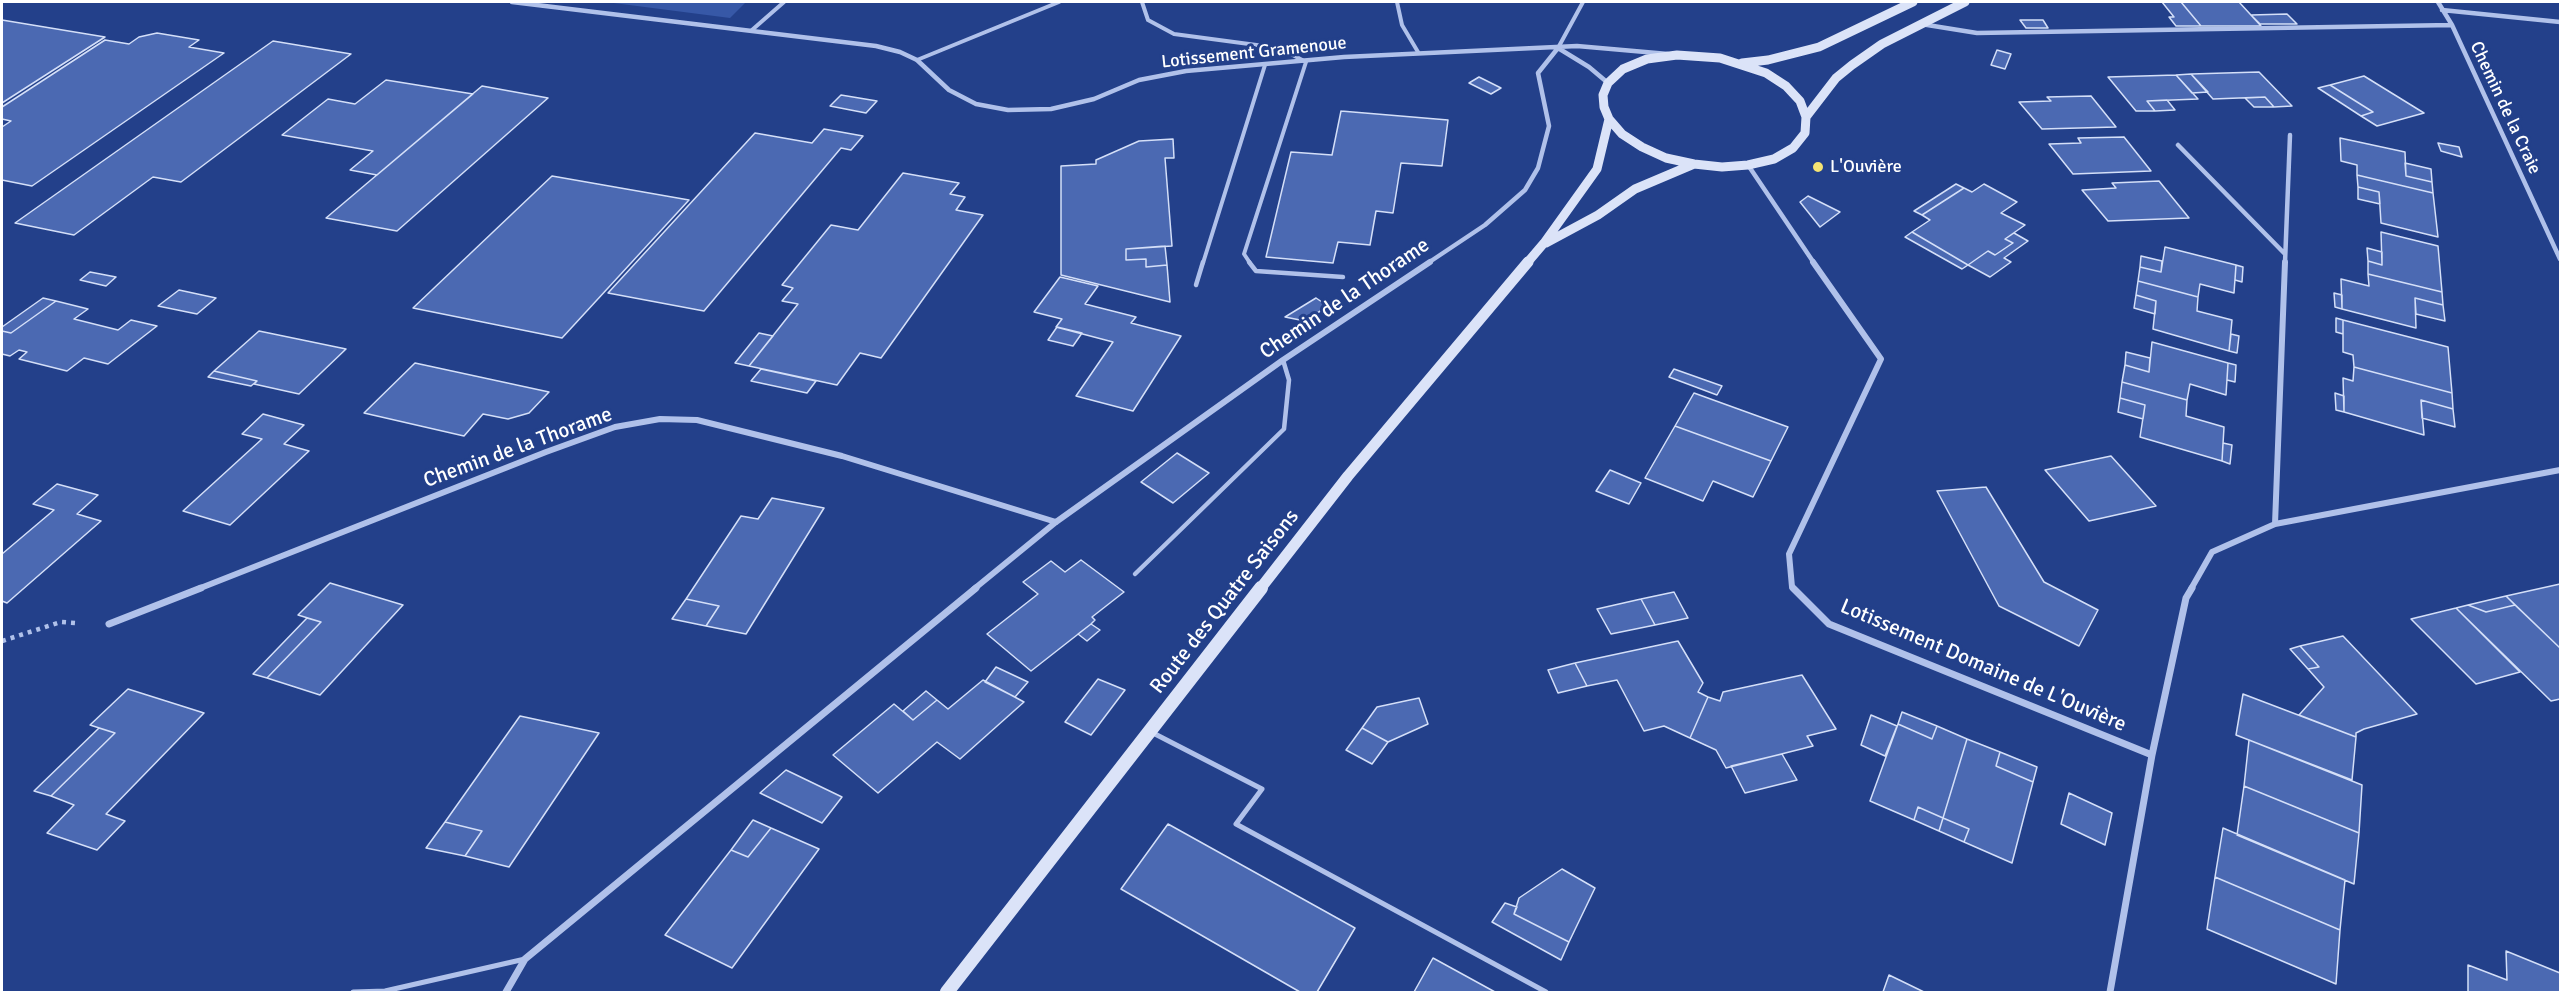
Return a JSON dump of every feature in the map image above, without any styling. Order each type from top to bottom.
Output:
[{"type":"main road","points":[[1740,63],[1768,60],[1819,47],[1913,2]]},
{"type":"main road","name":"Route des Quatre Saisons","points":[[1608,83],[1604,95],[1604,107],[1609,119],[1622,134],[1642,147],[1666,158],[1694,164],[1722,167],[1748,165],[1774,159],[1793,148],[1805,134],[1806,117],[1836,78],[1852,65],[1882,44],[1965,2]]},
{"type":"main road","points":[[1608,83],[1623,69],[1647,59],[1677,55],[1720,58],[1766,73],[1786,86],[1800,101],[1806,117]]},
{"type":"main road","name":"Route des Quatre Saisons","points":[[947,993],[1348,476],[1470,328],[1544,243],[1597,169],[1609,119]]},
{"type":"main road","name":"Route des Quatre Saisons","points":[[1544,243],[1598,215],[1635,189],[1694,164]]},
{"type":"street","name":"Lotissement Gramenoue","points":[[512,2],[876,46],[900,52],[917,60],[949,90],[976,104],[1008,110],[1051,109],[1094,99],[1139,80],[1186,71],[1418,52],[1594,46],[1677,55]]},
{"type":"street","name":"Chemin de la Craie","points":[[2438,2],[2451,25],[2560,259]]},
{"type":"street","points":[[2442,10],[2560,21]]},
{"type":"street","points":[[1921,23],[1977,33],[2451,25]]},
{"type":"street","points":[[1558,48],[1589,67],[1608,83]]},
{"type":"street","name":"Chemin de la Thorame","points":[[506,993],[525,958],[1056,522],[1283,360],[1475,231],[1525,190],[1538,168],[1549,126],[1538,73],[1558,48]]},
{"type":"street","points":[[2275,524],[2290,135]]},
{"type":"street","points":[[2178,145],[2285,254]]},
{"type":"street","name":"Lotissement Domaine de L'Ouvière","points":[[1748,165],[1766,195],[1881,359],[1789,554],[1792,587],[1829,624],[2152,755]]},
{"type":"street","name":"Chemin de la Thorame","points":[[109,624],[546,452],[615,428],[660,419],[697,420],[842,456],[1056,522]]},
{"type":"street","name":"Lotissement Domaine de L'Ouvière","points":[[2110,993],[2152,755],[2186,598],[2212,552],[2275,524],[2560,470]]},
{"type":"lane","points":[[752,30],[784,2]]},
{"type":"lane","points":[[917,60],[1059,2]]},
{"type":"lane","points":[[1142,2],[1148,20],[1174,34],[1264,46],[1287,52],[1306,62],[1244,254],[1256,271],[1343,277]]},
{"type":"lane","points":[[1397,2],[1402,25],[1418,52]]},
{"type":"lane","points":[[1558,48],[1583,2]]},
{"type":"lane","points":[[1196,285],[1265,65]]},
{"type":"lane","points":[[1135,574],[1284,429],[1289,380],[1283,360]]},
{"type":"lane","points":[[1149,731],[1262,789],[1236,824],[1546,993]]},
{"type":"lane","points":[[353,993],[385,991],[525,958]]},
{"type":"path","points":[[2,641],[61,622],[109,624]]},
{"type":"shaded area","points":[[606,2],[746,2],[730,18]]},
{"type":"building","points":[[2162,2],[2181,2],[2201,26],[2176,26],[2169,17],[2174,17]]},
{"type":"building","points":[[2181,2],[2239,2],[2261,26],[2201,26]]},
{"type":"building","points":[[2287,14],[2297,24],[2260,24],[2251,15]]},
{"type":"building","points":[[2,20],[105,37],[2,103]]},
{"type":"building","points":[[2020,20],[2043,20],[2048,28],[2026,28]]},
{"type":"building","points":[[157,33],[199,40],[189,47],[224,53],[32,186],[2,180],[2,127],[11,121],[2,119],[2,107],[105,40],[129,44],[139,37]]},
{"type":"building","points":[[273,41],[351,54],[181,182],[153,177],[74,235],[15,223]]},
{"type":"building","points":[[1997,50],[2011,54],[2005,69],[1991,65]]},
{"type":"building","points":[[2259,72],[2292,106],[2274,107],[2265,97],[2213,99],[2191,74]]},
{"type":"building","points":[[2191,74],[2208,92],[2192,93],[2176,75]]},
{"type":"building","points":[[2176,75],[2198,99],[2147,101],[2155,111],[2136,111],[2108,77]]},
{"type":"building","points":[[2364,76],[2424,113],[2377,126],[2361,116],[2373,112],[2330,85]]},
{"type":"building","points":[[1479,77],[1501,88],[1491,94],[1469,83]]},
{"type":"building","points":[[386,80],[473,94],[377,175],[350,170],[373,151],[282,135],[328,99],[355,104]]},
{"type":"building","points":[[2330,85],[2373,112],[2361,116],[2318,88]]},
{"type":"building","points":[[482,86],[548,98],[397,231],[326,218]]},
{"type":"building","points":[[841,95],[877,101],[866,113],[830,106]]},
{"type":"building","points":[[2091,96],[2116,127],[2042,129],[2019,102],[2051,101],[2047,97]]},
{"type":"building","points":[[2265,97],[2274,107],[2254,107],[2245,98]]},
{"type":"building","points":[[2167,100],[2175,110],[2155,111],[2147,101]]},
{"type":"building","points":[[1341,111],[1448,120],[1442,166],[1401,163],[1393,213],[1376,211],[1370,245],[1338,242],[1333,263],[1266,257],[1291,152],[1332,155]]},
{"type":"building","points":[[824,129],[863,136],[851,150],[841,148],[704,311],[608,293],[755,133],[812,143]]},
{"type":"building","points":[[2124,137],[2151,171],[2073,174],[2049,144],[2081,143],[2078,138]]},
{"type":"building","points":[[2340,138],[2405,152],[2406,176],[2432,182],[2433,193],[2357,175],[2357,165],[2341,161]]},
{"type":"building","points":[[1173,139],[1174,158],[1165,158],[1172,246],[1126,249],[1126,260],[1146,259],[1146,267],[1167,265],[1170,302],[1061,275],[1061,166],[1096,164],[1096,160],[1139,141]]},
{"type":"building","points":[[2438,143],[2459,147],[2462,157],[2441,151]]},
{"type":"building","points":[[2405,163],[2431,169],[2432,182],[2406,176]]},
{"type":"building","points":[[903,173],[959,183],[950,194],[965,197],[956,210],[983,215],[881,358],[860,353],[837,385],[749,366],[798,304],[782,301],[793,288],[782,285],[831,225],[858,230]]},
{"type":"building","points":[[2357,175],[2433,193],[2438,237],[2381,223],[2379,192],[2358,187]]},
{"type":"building","points":[[552,176],[689,200],[562,338],[413,308]]},
{"type":"building","points":[[2159,181],[2189,218],[2108,221],[2082,190],[2116,188],[2112,183]]},
{"type":"building","points":[[1956,184],[1964,188],[1922,215],[1914,211]]},
{"type":"building","points":[[1984,184],[2017,202],[2001,213],[2025,225],[2005,239],[2013,243],[1995,255],[1988,251],[1968,265],[1912,232],[1930,220],[1922,215],[1964,188],[1972,192]]},
{"type":"building","points":[[2358,187],[2379,192],[2380,204],[2358,199]]},
{"type":"building","points":[[1808,196],[1840,212],[1820,227],[1800,202]]},
{"type":"building","points":[[1912,232],[1968,265],[1962,269],[1905,237]]},
{"type":"building","points":[[2381,232],[2438,246],[2442,292],[2368,274],[2368,261],[2382,265]]},
{"type":"building","points":[[2014,233],[2028,241],[2004,258],[2011,262],[1990,277],[1968,265],[1988,251],[1995,255],[2013,243],[2005,239]]},
{"type":"building","points":[[1165,246],[1167,265],[1146,267],[1146,259],[1126,260],[1126,249]]},
{"type":"building","points":[[2165,247],[2236,265],[2234,293],[2200,284],[2198,297],[2138,281],[2140,267],[2161,272]]},
{"type":"building","points":[[2367,248],[2382,252],[2382,265],[2368,261]]},
{"type":"building","points":[[2141,256],[2162,261],[2161,272],[2140,267]]},
{"type":"building","points":[[2236,265],[2243,267],[2242,282],[2235,280]]},
{"type":"building","points":[[90,272],[116,277],[106,286],[80,280]]},
{"type":"building","points":[[2368,274],[2442,292],[2443,305],[2415,298],[2416,328],[2342,309],[2341,279],[2369,286]]},
{"type":"building","points":[[1060,277],[1098,286],[1085,304],[1136,317],[1131,323],[1181,336],[1133,411],[1076,396],[1113,342],[1056,327],[1062,319],[1034,312]]},
{"type":"building","points":[[2138,281],[2198,297],[2197,311],[2232,320],[2229,351],[2153,329],[2156,301],[2136,295]]},
{"type":"building","points":[[179,290],[216,298],[197,314],[158,306]]},
{"type":"building","points":[[2334,293],[2342,295],[2342,309],[2335,307]]},
{"type":"building","points":[[2136,295],[2156,301],[2155,314],[2134,308]]},
{"type":"building","points":[[43,298],[56,301],[11,333],[2,331],[2,327]]},
{"type":"building","points":[[1316,298],[1328,306],[1305,321],[1285,317]]},
{"type":"building","points":[[2415,298],[2443,305],[2445,321],[2416,314]]},
{"type":"building","points":[[56,301],[88,309],[74,319],[118,330],[131,320],[157,326],[108,364],[84,358],[67,371],[19,359],[27,352],[19,350],[10,356],[2,354],[2,331],[11,333]]},
{"type":"building","points":[[2336,318],[2343,320],[2343,334],[2336,332]]},
{"type":"building","points":[[2343,320],[2448,347],[2452,393],[2354,367],[2353,355],[2343,352]]},
{"type":"building","points":[[1057,327],[1082,333],[1073,346],[1048,340]]},
{"type":"building","points":[[259,331],[346,349],[299,394],[254,384],[257,381],[214,371]]},
{"type":"building","points":[[759,333],[773,336],[749,366],[735,363]]},
{"type":"building","points":[[2231,334],[2239,336],[2237,353],[2229,351]]},
{"type":"building","points":[[2152,342],[2228,363],[2226,395],[2190,384],[2187,400],[2122,382],[2125,365],[2149,372]]},
{"type":"building","points":[[2126,352],[2150,358],[2149,372],[2125,365]]},
{"type":"building","points":[[415,363],[549,392],[529,413],[508,419],[483,414],[464,436],[364,413]]},
{"type":"building","points":[[2228,363],[2236,365],[2235,382],[2227,380]]},
{"type":"building","points":[[2354,367],[2452,393],[2453,409],[2421,400],[2424,435],[2344,412],[2343,378],[2353,381]]},
{"type":"building","points":[[761,369],[816,381],[807,393],[751,381]]},
{"type":"building","points":[[1674,369],[1722,386],[1717,395],[1669,377]]},
{"type":"building","points":[[214,371],[257,381],[251,386],[208,377]]},
{"type":"building","points":[[2122,382],[2187,400],[2186,416],[2224,427],[2222,461],[2140,437],[2145,405],[2120,398]]},
{"type":"building","points":[[1694,393],[1788,427],[1771,461],[1675,426]]},
{"type":"building","points":[[2335,393],[2344,396],[2344,412],[2336,410]]},
{"type":"building","points":[[2120,398],[2145,405],[2143,419],[2118,412]]},
{"type":"building","points":[[2421,400],[2453,409],[2455,427],[2422,418]]},
{"type":"building","points":[[263,414],[304,425],[284,444],[309,451],[230,525],[183,511],[262,439],[242,434]]},
{"type":"building","points":[[1675,426],[1771,461],[1753,497],[1713,481],[1703,501],[1645,478]]},
{"type":"building","points":[[2223,443],[2232,445],[2230,464],[2222,461]]},
{"type":"building","points":[[1177,453],[1209,473],[1173,503],[1141,482]]},
{"type":"building","points":[[2111,456],[2156,506],[2089,521],[2045,470]]},
{"type":"building","points":[[1610,470],[1641,483],[1629,504],[1596,491]]},
{"type":"building","points":[[57,484],[98,495],[77,514],[101,521],[7,603],[2,601],[2,554],[54,510],[33,504]]},
{"type":"building","points":[[1986,487],[2044,582],[2098,610],[2079,646],[1999,606],[1937,491]]},
{"type":"building","points":[[772,498],[824,508],[746,634],[706,626],[719,606],[686,599],[741,516],[758,519]]},
{"type":"building","points":[[1081,560],[1124,592],[1092,617],[1095,620],[1091,624],[1031,671],[987,634],[1038,594],[1023,582],[1051,561],[1065,572]]},
{"type":"building","points":[[330,583],[403,605],[320,695],[267,678],[321,622],[298,615]]},
{"type":"building","points":[[2560,584],[2560,648],[2506,596]]},
{"type":"building","points":[[1674,592],[1688,618],[1655,625],[1641,599]]},
{"type":"building","points":[[2506,596],[2515,605],[2486,612],[2468,605]]},
{"type":"building","points":[[686,599],[719,606],[706,626],[672,619]]},
{"type":"building","points":[[1641,599],[1655,625],[1611,634],[1597,609]]},
{"type":"building","points":[[2468,605],[2486,612],[2515,605],[2560,648],[2560,699],[2551,701],[2456,608]]},
{"type":"building","points":[[2456,608],[2520,672],[2476,684],[2411,619]]},
{"type":"building","points":[[307,618],[321,622],[267,678],[253,674]]},
{"type":"building","points":[[1091,624],[1100,630],[1087,641],[1078,634]]},
{"type":"building","points":[[2343,636],[2417,714],[2364,729],[2356,733],[2356,737],[2299,715],[2324,687],[2308,669],[2319,667],[2300,646]]},
{"type":"building","points":[[1678,641],[1703,683],[1698,692],[1708,697],[1690,738],[1664,726],[1644,731],[1617,680],[1587,686],[1575,663]]},
{"type":"building","points":[[2300,646],[2319,667],[2308,669],[2290,649]]},
{"type":"building","points":[[1575,663],[1587,686],[1558,693],[1548,670]]},
{"type":"building","points":[[996,667],[1028,682],[1015,697],[985,682]]},
{"type":"building","points":[[1802,675],[1836,729],[1807,736],[1813,746],[1726,768],[1716,750],[1690,738],[1708,697],[1720,701],[1723,692]]},
{"type":"building","points":[[1098,679],[1125,690],[1091,735],[1065,722]]},
{"type":"building","points":[[983,680],[1024,702],[960,759],[937,742],[878,793],[833,755],[894,704],[913,720],[937,700],[948,709]]},
{"type":"building","points":[[128,689],[204,713],[106,814],[125,821],[97,850],[47,833],[74,805],[51,796],[115,733],[90,725]]},
{"type":"building","points":[[926,691],[937,700],[913,720],[903,711]]},
{"type":"building","points":[[2243,694],[2356,737],[2352,780],[2236,735]]},
{"type":"building","points":[[1419,698],[1428,724],[1388,742],[1362,728],[1377,707]]},
{"type":"building","points":[[1902,712],[1937,726],[1932,739],[1898,724]]},
{"type":"building","points":[[1871,715],[1897,726],[1885,756],[1861,745]]},
{"type":"building","points":[[520,716],[599,733],[509,867],[465,856],[482,831],[445,822]]},
{"type":"building","points":[[1898,724],[1932,739],[1937,726],[1967,739],[1943,818],[1918,807],[1914,820],[1870,801]]},
{"type":"building","points":[[99,728],[115,733],[51,796],[34,791]]},
{"type":"building","points":[[1362,728],[1388,742],[1372,764],[1346,750]]},
{"type":"building","points":[[1967,739],[2000,752],[1996,766],[2033,782],[2012,863],[1964,842],[1969,829],[1943,818]]},
{"type":"building","points":[[2249,740],[2362,785],[2359,833],[2244,786]]},
{"type":"building","points":[[2000,752],[2037,767],[2033,782],[1996,766]]},
{"type":"building","points":[[1782,754],[1797,780],[1745,793],[1731,766]]},
{"type":"building","points":[[786,770],[842,797],[822,823],[760,793]]},
{"type":"building","points":[[2244,786],[2359,833],[2354,884],[2237,835]]},
{"type":"building","points":[[2069,793],[2112,813],[2105,845],[2061,824]]},
{"type":"building","points":[[1918,807],[1943,818],[1939,831],[1914,820]]},
{"type":"building","points":[[1943,818],[1969,829],[1964,842],[1939,831]]},
{"type":"building","points":[[753,820],[771,828],[748,857],[731,850]]},
{"type":"building","points":[[445,822],[482,831],[465,856],[426,848]]},
{"type":"building","points":[[1168,824],[1355,928],[1317,992],[1300,992],[1121,889]]},
{"type":"building","points":[[771,828],[819,849],[732,968],[665,935],[731,850],[748,857]]},
{"type":"building","points":[[2223,828],[2345,880],[2340,930],[2215,877]]},
{"type":"building","points":[[1562,869],[1595,888],[1569,942],[1514,914],[1519,898]]},
{"type":"building","points":[[2215,877],[2340,930],[2336,984],[2207,929]]},
{"type":"building","points":[[1505,903],[1517,907],[1514,914],[1569,942],[1561,960],[1492,922]]},
{"type":"building","points":[[2506,951],[2560,973],[2560,992],[2468,992],[2468,965],[2507,980]]},
{"type":"building","points":[[1433,958],[1495,992],[1414,992]]},
{"type":"building","points":[[1889,975],[1924,992],[1883,992]]},
{"type":"place","name":"L'Ouvière","points":[[1818,167]]}]
